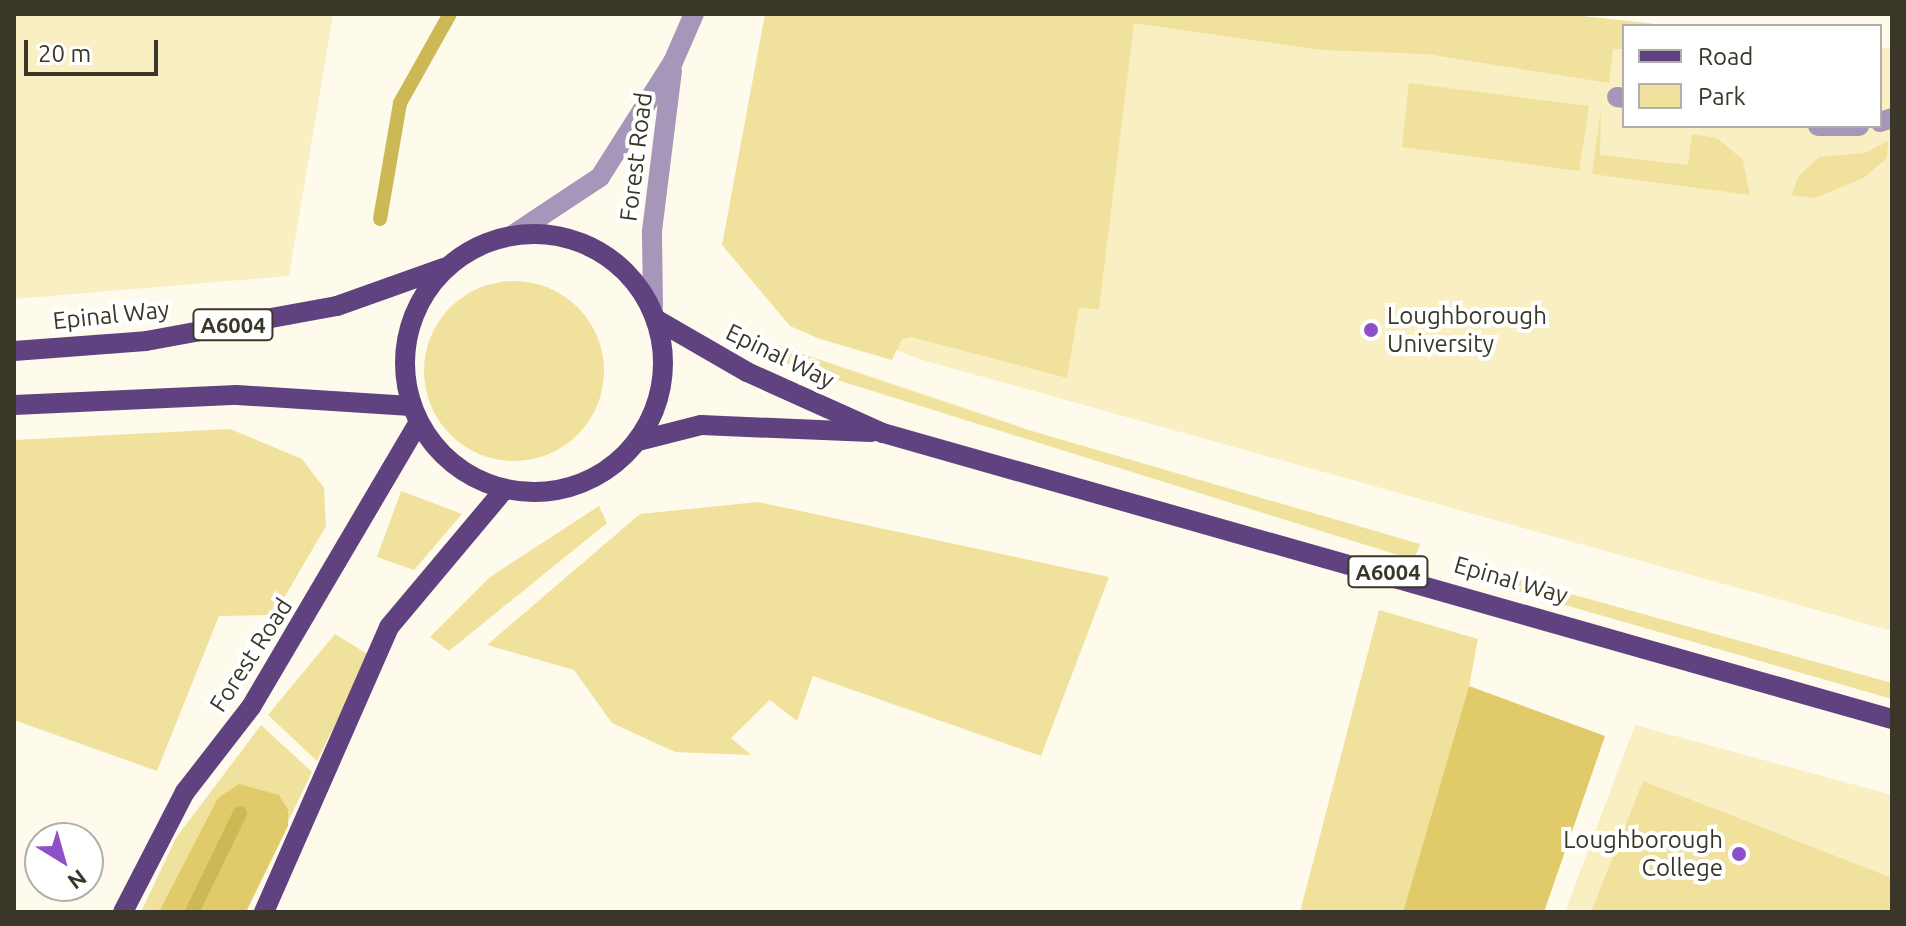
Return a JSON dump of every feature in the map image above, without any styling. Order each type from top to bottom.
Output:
[{"type":"main road","name":"A6004","points":[[514,234],[554,234],[598,249],[628,272],[655,313],[665,366],[651,422],[638,441],[605,472],[562,490],[504,490],[459,470],[415,415],[407,334],[426,290],[445,268],[483,243],[514,234]]},
{"type":"main road","name":"Epinal Way","points":[[14,351],[146,341],[337,306],[445,268]]},
{"type":"main road","name":"Epinal Way","points":[[655,313],[747,372],[883,433],[1892,719]]},
{"type":"main road","points":[[14,405],[237,395],[415,415]]},
{"type":"main road","name":"Forest Road","points":[[123,912],[185,792],[276,667],[415,415]]},
{"type":"main road","name":"Epinal Way","points":[[638,441],[701,425],[883,433]]},
{"type":"main road","points":[[264,912],[389,627],[504,490]]},
{"type":"street","name":"Forest Road","points":[[514,234],[600,177],[673,62],[694,14]]},
{"type":"street","name":"Forest Road","points":[[655,313],[652,231],[673,62]]},
{"type":"shaded area","points":[[14,14],[333,14],[289,276],[14,299]]},
{"type":"shaded area","name":"Loughborough University","points":[[855,14],[1563,14],[1656,24],[1622,24],[1622,128],[1882,128],[1882,48],[1892,49],[1892,631],[919,359],[864,338]]},
{"type":"shaded area","points":[[1469,686],[1605,736],[1544,912],[1403,912]]},
{"type":"shaded area","name":"Loughborough College","points":[[1635,725],[1892,795],[1892,912],[1565,912]]},
{"type":"shaded area","points":[[239,784],[279,795],[288,810],[288,826],[246,912],[159,912],[218,798]]},
{"type":"green space","points":[[765,14],[1563,14],[1656,24],[1622,24],[1622,49],[1613,49],[1609,83],[1426,54],[1323,50],[1134,23],[1099,309],[1079,308],[1067,378],[911,337],[902,339],[892,360],[820,339],[790,326],[722,245]]},
{"type":"green space","points":[[1409,83],[1589,106],[1579,171],[1402,147]]},
{"type":"green space","points":[[1601,110],[1600,155],[1688,165],[1692,134],[1717,138],[1743,160],[1750,195],[1592,174]]},
{"type":"green space","points":[[1888,141],[1887,158],[1863,178],[1815,198],[1792,195],[1798,177],[1819,157],[1865,153]]},
{"type":"green space","points":[[514,281],[532,282],[549,288],[578,307],[597,336],[603,353],[603,389],[597,406],[578,435],[549,454],[532,460],[514,461],[496,460],[479,454],[450,435],[431,406],[425,389],[424,371],[425,353],[431,336],[450,307],[479,288],[496,282]]},
{"type":"green space","points":[[776,345],[1032,431],[1420,544],[1414,560],[770,359]]},
{"type":"green space","points":[[230,429],[302,459],[324,488],[326,526],[274,615],[219,616],[157,771],[14,720],[14,440]]},
{"type":"green space","points":[[401,491],[462,514],[414,570],[377,557]]},
{"type":"green space","points":[[758,502],[1109,577],[1041,756],[813,676],[797,721],[770,700],[731,738],[751,755],[675,752],[612,723],[574,670],[487,645],[640,514]]},
{"type":"green space","points":[[599,506],[607,523],[449,651],[430,637],[490,577]]},
{"type":"green space","points":[[1459,563],[1892,683],[1892,699],[1457,574]]},
{"type":"green space","points":[[1379,610],[1478,639],[1469,686],[1403,912],[1300,912]]},
{"type":"green space","points":[[335,634],[369,655],[317,761],[268,715]]},
{"type":"green space","points":[[261,725],[312,772],[244,912],[141,912],[176,838]]},
{"type":"green space","points":[[1643,781],[1892,878],[1892,912],[1591,912]]},
{"type":"waterway","points":[[380,219],[400,103],[450,14]]},
{"type":"waterway","points":[[192,912],[240,813]]},
{"type":"place","name":"Loughborough University","points":[[1371,330]]},
{"type":"place","name":"Loughborough College","points":[[1739,854]]}]
